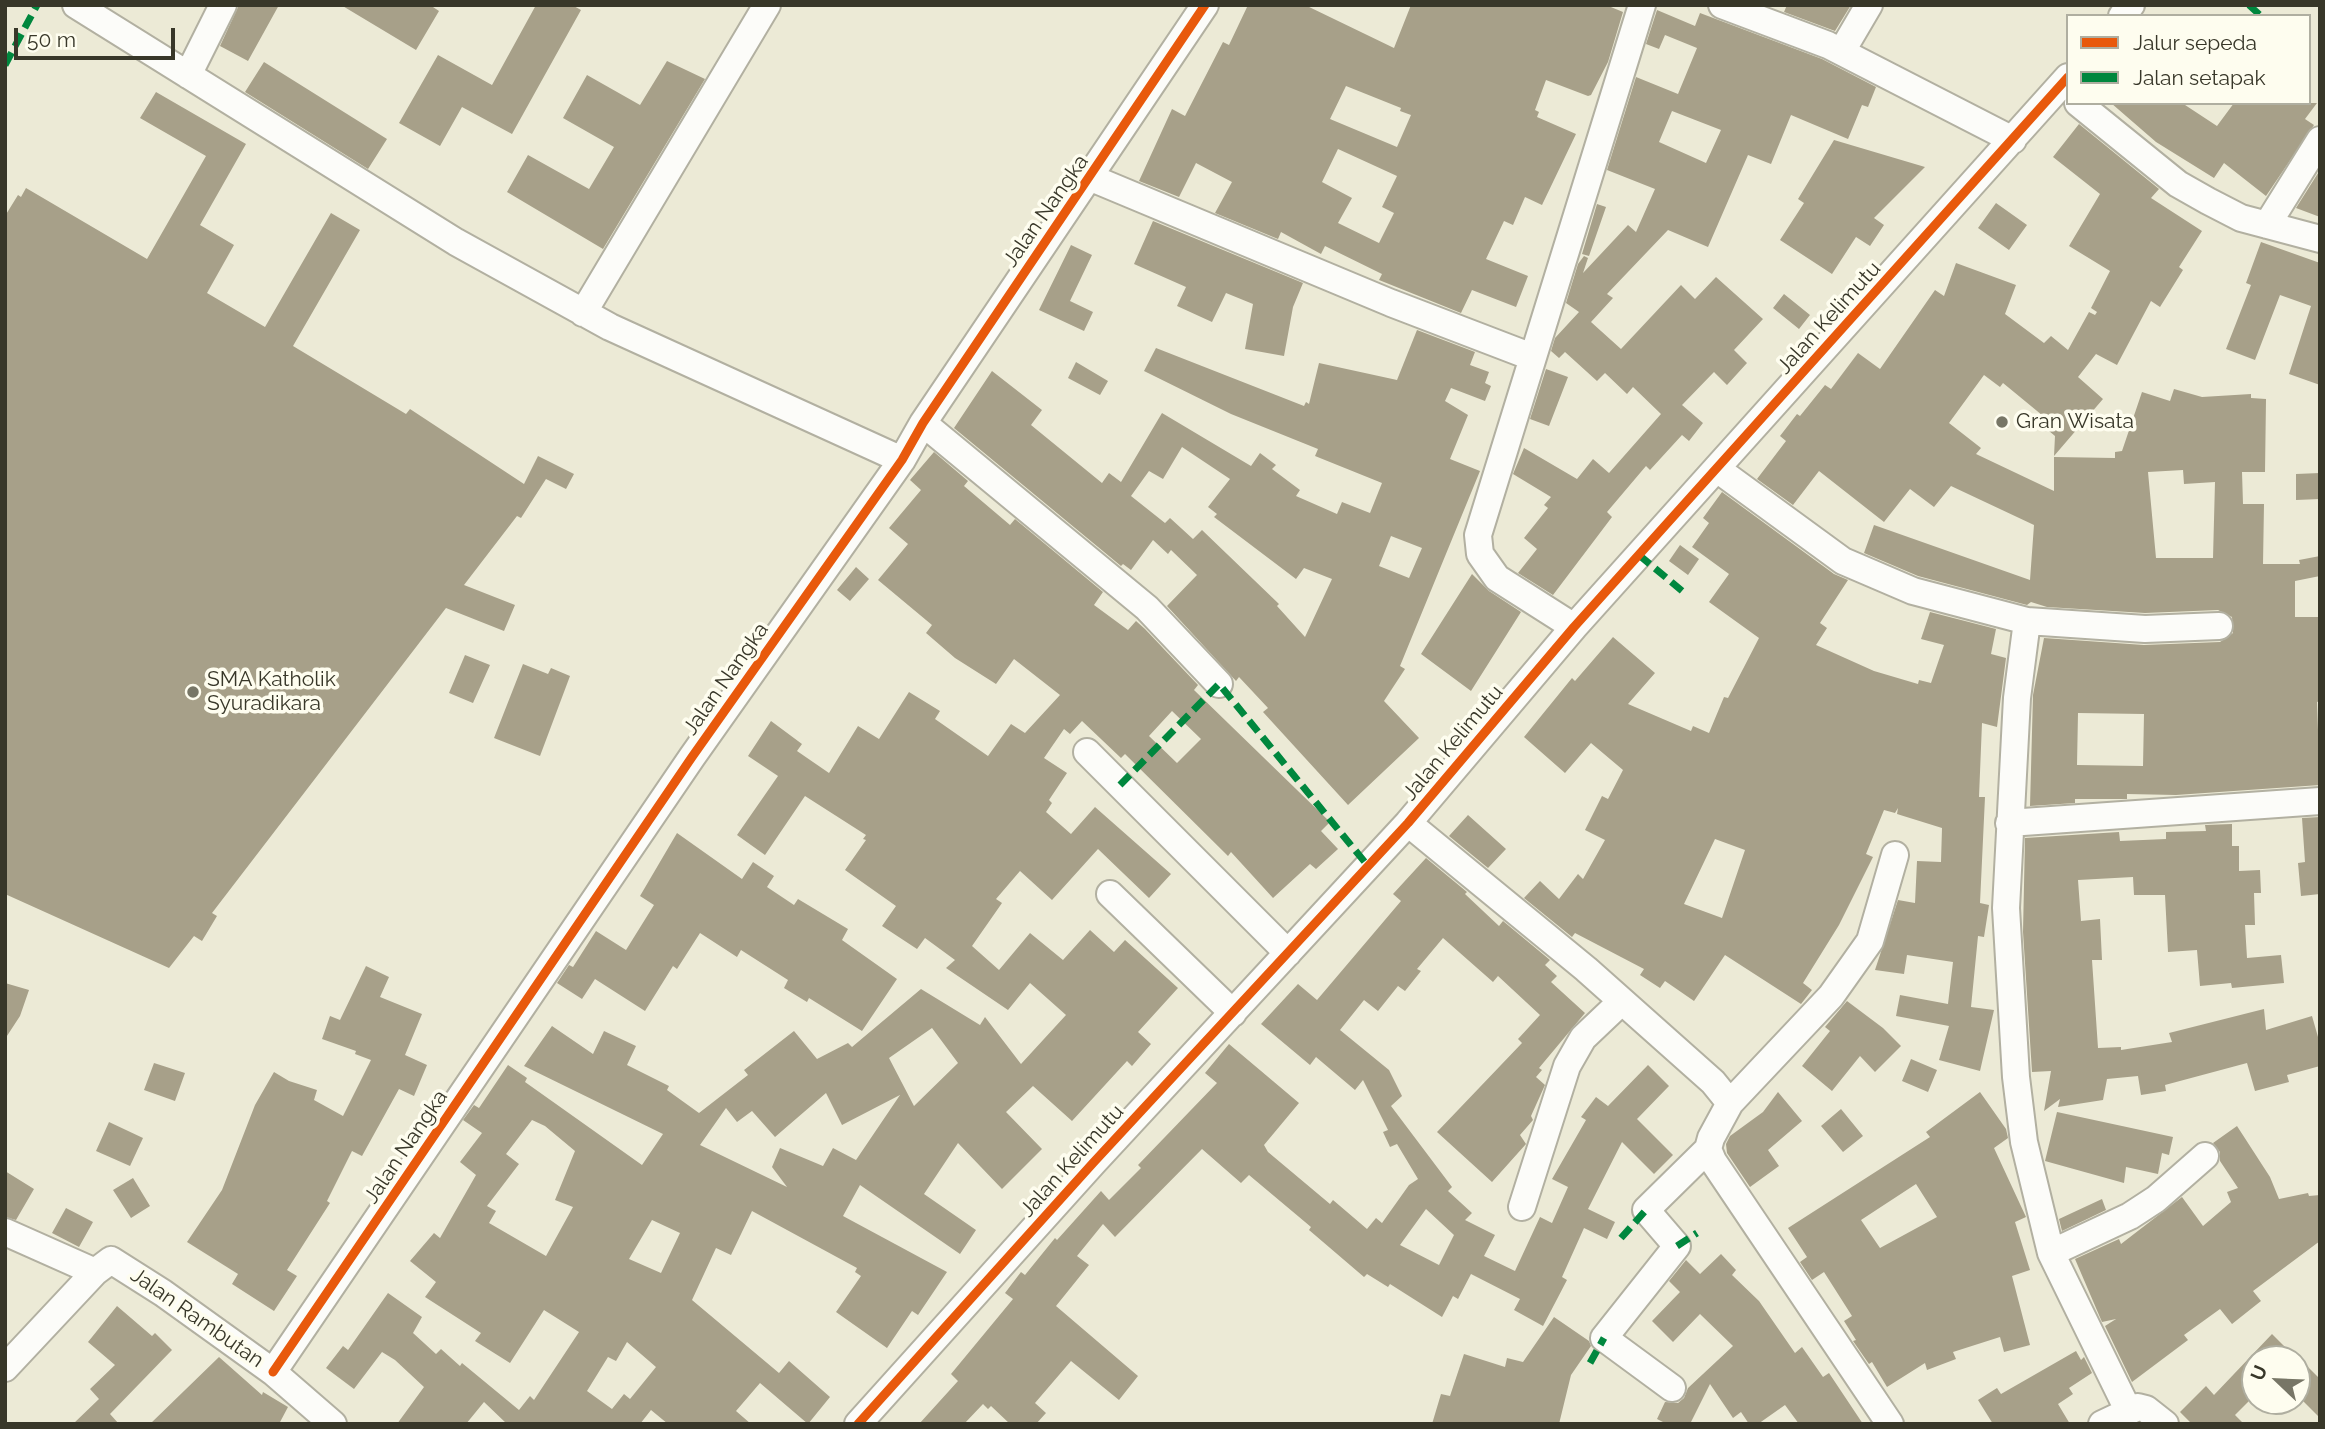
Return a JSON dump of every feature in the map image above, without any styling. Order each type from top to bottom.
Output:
[{"type":"street","points":[[76,5],[456,242],[583,313],[902,460]]},
{"type":"street","points":[[188,75],[223,5]]},
{"type":"street","points":[[583,313],[768,5]]},
{"type":"street","name":"Jalan Nangka","points":[[273,1371],[692,757],[902,460],[923,423],[1205,5]]},
{"type":"street","points":[[1574,627],[1497,578],[1480,554],[1478,535],[1642,5]]},
{"type":"street","points":[[1842,51],[1869,5]]},
{"type":"street","points":[[1739,7],[1842,51],[2013,140]]},
{"type":"street","name":"Jalan Kelimutu","points":[[858,1424],[1408,824],[1574,627],[2013,140],[2066,93]]},
{"type":"street","points":[[2085,105],[2178,184],[2241,218],[2320,239]]},
{"type":"street","points":[[2267,225],[2320,140]]},
{"type":"street","points":[[1089,177],[1391,303],[1532,357]]},
{"type":"street","points":[[923,423],[1147,608],[1219,684]]},
{"type":"street","points":[[1717,469],[1843,561],[1913,591],[2027,621],[2145,629],[2219,626]]},
{"type":"street","points":[[2027,621],[2017,698],[2006,908],[2015,1077],[2024,1142],[2051,1253],[2128,1410]]},
{"type":"street","points":[[1087,752],[1288,953]]},
{"type":"street","points":[[2009,823],[2320,801]]},
{"type":"street","points":[[1408,824],[1622,1001],[1713,1082],[1730,1103]]},
{"type":"street","points":[[1672,1388],[1604,1338],[1677,1246],[1646,1210],[1709,1149],[1730,1103],[1831,996],[1870,941],[1895,855]]},
{"type":"street","points":[[1110,894],[1233,1013]]},
{"type":"street","points":[[1522,1207],[1567,1066],[1583,1038],[1622,1001]]},
{"type":"street","points":[[1709,1149],[1713,1161],[1801,1295],[1890,1424]]},
{"type":"street","points":[[2051,1253],[2147,1205],[2205,1156]]},
{"type":"street","points":[[5,1233],[95,1272],[5,1368]]},
{"type":"street","name":"Jalan Rambutan","points":[[95,1272],[108,1262],[119,1263],[273,1371],[333,1424]]},
{"type":"street","points":[[2102,1424],[2128,1410],[2146,1409],[2165,1424]]},
{"type":"building","points":[[239,5],[279,5],[248,61],[220,46]]},
{"type":"building","points":[[341,5],[430,5],[439,11],[416,50]]},
{"type":"building","points":[[536,5],[572,5],[581,10],[512,134],[462,107],[440,146],[399,123],[438,55],[492,85]]},
{"type":"building","points":[[1248,5],[1305,5],[1394,48],[1411,5],[1606,5],[1623,12],[1608,62],[1591,95],[1546,80],[1535,110],[1539,112],[1537,117],[1576,134],[1542,205],[1525,197],[1513,225],[1504,221],[1486,259],[1528,276],[1516,307],[1472,290],[1461,313],[1379,280],[1382,274],[1325,246],[1321,254],[1281,232],[1278,239],[1215,213],[1232,182],[1196,163],[1179,197],[1139,181],[1172,109],[1185,116],[1223,42],[1229,45]],"holes":[[[1346,86],[1401,108],[1400,111],[1411,115],[1397,147],[1330,119]],[[1338,149],[1397,176],[1382,207],[1394,213],[1379,243],[1338,223],[1352,198],[1322,182]]]},
{"type":"building","points":[[1787,5],[1851,5],[1835,31],[1784,12]]},
{"type":"building","points":[[1657,10],[1695,26],[1700,13],[1822,59],[1876,87],[1868,107],[1862,105],[1848,139],[1791,115],[1771,164],[1748,155],[1708,247],[1668,230],[1607,294],[1613,298],[1591,322],[1621,349],[1681,285],[1695,299],[1716,277],[1763,319],[1734,350],[1747,363],[1727,385],[1714,372],[1682,405],[1703,423],[1689,441],[1682,435],[1650,470],[1646,466],[1607,512],[1612,517],[1553,595],[1518,573],[1537,549],[1524,538],[1548,508],[1544,505],[1551,497],[1513,474],[1524,448],[1577,479],[1593,459],[1609,473],[1661,414],[1633,387],[1627,394],[1605,373],[1597,381],[1565,352],[1559,358],[1551,351],[1555,338],[1579,312],[1566,303],[1578,264],[1584,256],[1588,258],[1583,273],[1628,225],[1636,232],[1655,189],[1607,170],[1636,77],[1678,94],[1697,48],[1665,35],[1659,49],[1646,44]],"holes":[[[1672,111],[1721,130],[1706,163],[1659,142]]]},
{"type":"building","points":[[667,61],[705,79],[603,249],[507,192],[528,155],[589,189],[614,147],[563,118],[587,75],[640,105]]},
{"type":"building","points":[[264,62],[387,139],[368,169],[245,92]]},
{"type":"building","name":"SMA Katholik Syuradikara","points":[[156,92],[246,144],[200,225],[234,245],[207,293],[265,327],[331,213],[360,230],[293,346],[406,414],[410,409],[524,484],[538,456],[574,474],[566,489],[546,479],[521,518],[517,516],[464,585],[515,605],[504,631],[446,608],[212,913],[217,916],[202,941],[194,936],[169,968],[5,894],[5,216],[18,195],[21,197],[26,188],[147,259],[206,156],[140,118]]},
{"type":"building","points":[[2317,103],[2305,119],[2314,125],[2266,196],[2224,163],[2214,178],[2156,142],[2113,105],[2185,105],[2217,126],[2233,105]]},
{"type":"building","points":[[2079,124],[2159,189],[2151,198],[2202,231],[2179,267],[2183,270],[2160,307],[2151,301],[2117,365],[2096,354],[2078,377],[2103,399],[2054,456],[2055,436],[2043,426],[2048,420],[2003,383],[2000,387],[1984,375],[1949,423],[1981,448],[1976,454],[2054,491],[2054,457],[2115,458],[2115,452],[2122,451],[2142,392],[2170,401],[2174,389],[2202,397],[2251,394],[2251,398],[2266,399],[2265,472],[2242,472],[2243,504],[2264,504],[2263,564],[2300,564],[2299,560],[2320,556],[2320,576],[2295,581],[2295,617],[2320,617],[2320,701],[2317,702],[2320,785],[2176,795],[2127,794],[2127,799],[2075,799],[2075,803],[2030,806],[2033,695],[2044,638],[2144,645],[2220,642],[2233,633],[2232,617],[2218,610],[2145,613],[2047,607],[2031,602],[2027,605],[1918,576],[1864,553],[1874,525],[2030,580],[2034,525],[1951,486],[1934,507],[1910,489],[1884,522],[1819,471],[1793,505],[1757,479],[1786,441],[1780,436],[1797,414],[1800,416],[1825,385],[1831,389],[1858,353],[1880,369],[1935,290],[1944,296],[1956,263],[2016,285],[2005,314],[2044,343],[2051,336],[2068,350],[2089,312],[2095,315],[2097,312],[2091,308],[2110,271],[2069,246],[2100,194],[2053,157]],"holes":[[[2183,470],[2184,484],[2215,482],[2213,558],[2156,558],[2148,472]],[[2078,713],[2144,714],[2143,766],[2077,765]]]},
{"type":"building","points":[[1834,140],[1925,167],[1874,218],[1884,225],[1870,246],[1856,237],[1832,274],[1780,240],[1804,203],[1798,199]]},
{"type":"building","points":[[2320,170],[2320,217],[2296,208]]},
{"type":"building","points":[[1996,203],[2027,225],[2009,250],[1978,228]]},
{"type":"building","points":[[1597,204],[1606,207],[1589,256],[1582,254]]},
{"type":"building","points":[[1153,221],[1303,283],[1293,307],[1284,356],[1245,349],[1253,304],[1226,293],[1212,322],[1177,306],[1186,287],[1134,264]]},
{"type":"building","points":[[2261,242],[2320,263],[2320,385],[2289,374],[2311,306],[2280,295],[2255,360],[2226,349],[2251,285],[2246,283]]},
{"type":"building","points":[[1071,245],[1092,255],[1070,301],[1093,312],[1084,331],[1039,310]]},
{"type":"building","points":[[1784,294],[1810,315],[1799,329],[1773,308]]},
{"type":"building","points":[[1417,330],[1475,352],[1470,365],[1489,372],[1485,383],[1491,386],[1485,401],[1451,388],[1445,401],[1468,415],[1450,459],[1480,471],[1400,666],[1405,669],[1384,701],[1419,738],[1348,805],[1263,712],[1268,708],[1239,677],[1236,681],[1167,606],[1197,575],[1171,550],[1168,554],[1153,540],[1131,570],[1123,564],[1121,566],[954,428],[992,371],[1042,410],[1031,425],[1102,483],[1109,473],[1121,482],[1162,413],[1251,466],[1260,453],[1276,465],[1272,469],[1300,490],[1296,496],[1337,514],[1342,502],[1370,513],[1382,483],[1315,456],[1318,449],[1231,414],[1144,371],[1156,348],[1304,406],[1306,402],[1309,404],[1319,363],[1397,380]],"holes":[[[1182,447],[1230,479],[1208,507],[1217,514],[1214,517],[1296,579],[1304,568],[1332,579],[1305,637],[1277,606],[1279,604],[1202,530],[1193,539],[1170,518],[1165,523],[1131,496],[1149,471],[1163,479]],[[1391,536],[1422,548],[1409,578],[1379,566]]]},
{"type":"building","points":[[1076,362],[1108,381],[1100,395],[1068,378]]},
{"type":"building","points":[[1546,369],[1568,377],[1549,426],[1530,419]]},
{"type":"building","points":[[934,452],[968,481],[964,486],[1010,525],[1015,519],[1103,592],[1094,605],[1128,630],[1136,621],[1145,629],[1198,685],[1194,690],[1330,822],[1321,831],[1338,849],[1316,869],[1310,864],[1273,898],[1231,852],[1228,856],[1125,754],[1121,758],[1082,721],[1070,734],[1064,729],[1044,758],[1067,773],[1049,800],[1052,803],[1046,812],[1071,834],[1095,807],[1171,874],[1149,898],[1098,849],[1052,900],[1020,871],[996,899],[1002,903],[972,946],[999,970],[1030,933],[1063,960],[1090,930],[1114,952],[1125,940],[1178,988],[1138,1032],[1151,1044],[1132,1066],[1127,1061],[1072,1121],[1033,1086],[1006,1112],[1042,1149],[1002,1189],[958,1143],[924,1194],[976,1230],[960,1254],[860,1185],[843,1216],[947,1272],[918,1315],[912,1311],[887,1348],[836,1312],[861,1276],[855,1272],[857,1268],[752,1211],[731,1255],[716,1248],[692,1300],[779,1373],[789,1361],[830,1397],[808,1424],[760,1383],[736,1411],[751,1424],[668,1424],[651,1410],[640,1424],[507,1424],[484,1402],[466,1424],[397,1424],[424,1387],[395,1360],[382,1352],[354,1389],[326,1368],[343,1346],[348,1350],[388,1293],[422,1317],[413,1333],[436,1354],[441,1349],[460,1366],[462,1363],[519,1410],[530,1396],[534,1400],[579,1332],[544,1310],[510,1363],[475,1341],[481,1333],[425,1297],[436,1282],[410,1261],[434,1233],[440,1238],[476,1175],[460,1162],[482,1133],[463,1120],[474,1105],[479,1108],[508,1065],[527,1078],[525,1082],[642,1165],[663,1134],[524,1066],[552,1026],[593,1054],[604,1031],[636,1046],[627,1065],[669,1086],[667,1090],[699,1113],[748,1075],[744,1070],[794,1031],[817,1059],[848,1043],[852,1047],[921,989],[980,1025],[985,1017],[1021,1064],[1066,1015],[1030,983],[1008,1010],[946,968],[955,960],[925,938],[917,949],[882,926],[896,906],[845,870],[866,840],[863,839],[866,835],[805,796],[765,855],[737,835],[778,776],[748,756],[771,721],[802,744],[797,751],[829,773],[858,726],[879,739],[909,692],[940,711],[935,719],[988,756],[1011,724],[1025,733],[1060,695],[1014,659],[996,684],[955,658],[926,633],[932,625],[878,580],[908,544],[889,528],[921,490],[910,480]],"holes":[[[1172,711],[1201,739],[1177,763],[1149,736]],[[932,1028],[958,1063],[914,1106],[889,1058]],[[826,1093],[842,1125],[900,1095],[856,1160],[833,1148],[823,1166],[780,1148],[772,1167],[787,1187],[700,1145],[726,1108],[737,1122],[752,1111],[775,1137]],[[532,1120],[545,1126],[575,1151],[555,1200],[573,1207],[546,1256],[489,1223],[496,1211],[487,1206],[519,1164],[506,1154]],[[652,1220],[680,1233],[661,1273],[629,1259]],[[627,1342],[656,1367],[630,1399],[624,1394],[612,1409],[587,1391],[608,1357],[616,1361]]]},
{"type":"building","points":[[2320,473],[2320,499],[2296,500],[2296,474]]},
{"type":"building","points":[[1722,492],[1834,574],[1848,580],[1820,623],[1827,628],[1816,645],[1874,671],[1918,684],[1919,680],[1931,683],[1944,645],[1921,639],[1930,612],[1996,629],[1991,654],[2006,658],[1997,727],[1982,723],[1979,797],[1985,797],[1980,903],[1989,905],[1984,937],[1978,936],[1971,1007],[1994,1010],[1980,1071],[1939,1060],[1949,1026],[1896,1016],[1900,995],[1948,1004],[1953,962],[1907,955],[1904,974],[1875,970],[1898,900],[1915,903],[1917,861],[1941,862],[1942,828],[1897,814],[1898,808],[1895,813],[1884,810],[1866,854],[1873,857],[1839,925],[1803,983],[1812,990],[1801,1004],[1725,955],[1694,1001],[1665,981],[1660,988],[1640,975],[1644,969],[1575,933],[1572,937],[1524,898],[1540,881],[1559,899],[1578,874],[1583,879],[1605,840],[1585,830],[1602,796],[1608,799],[1623,770],[1591,743],[1565,773],[1524,737],[1572,678],[1575,681],[1613,637],[1655,673],[1628,704],[1691,731],[1693,726],[1709,733],[1724,697],[1728,698],[1759,638],[1709,602],[1729,574],[1692,547],[1709,523],[1703,518]],"holes":[[[1715,839],[1745,850],[1722,918],[1684,904]]]},
{"type":"building","points":[[1680,545],[1699,559],[1688,575],[1669,561]]},
{"type":"building","points":[[856,567],[869,579],[850,601],[837,590]]},
{"type":"building","points":[[1472,574],[1489,591],[1521,612],[1471,691],[1421,654]]},
{"type":"building","points":[[465,655],[490,665],[473,703],[449,693]]},
{"type":"building","points":[[523,664],[548,674],[551,668],[570,676],[540,756],[494,738]]},
{"type":"building","points":[[1468,815],[1506,849],[1488,868],[1449,836]]},
{"type":"building","points":[[2320,817],[2320,894],[2301,896],[2298,863],[2305,862],[2302,818]]},
{"type":"building","points":[[2232,824],[2232,846],[2239,846],[2239,871],[2260,870],[2261,893],[2254,893],[2255,925],[2245,925],[2247,958],[2281,955],[2284,983],[2232,988],[2231,983],[2200,986],[2197,950],[2168,952],[2165,895],[2134,895],[2133,877],[2078,880],[2081,921],[2100,919],[2102,960],[2092,960],[2098,1048],[2121,1047],[2121,1050],[2172,1042],[2169,1033],[2264,1009],[2266,1030],[2312,1016],[2320,1044],[2320,1066],[2287,1075],[2289,1082],[2255,1091],[2247,1063],[2165,1085],[2166,1091],[2141,1095],[2138,1076],[2107,1079],[2103,1100],[2058,1107],[2060,1099],[2044,1111],[2051,1071],[2032,1072],[2023,932],[2025,838],[2119,832],[2120,841],[2166,839],[2166,832],[2206,831],[2205,825]]},
{"type":"building","points":[[677,833],[742,879],[753,862],[774,876],[767,887],[794,905],[798,899],[848,929],[842,940],[897,979],[862,1031],[809,998],[807,1002],[784,988],[788,980],[741,950],[737,957],[700,933],[677,969],[673,966],[645,1011],[595,979],[582,999],[557,983],[569,965],[573,967],[596,931],[626,950],[654,905],[640,896]]},
{"type":"building","points":[[1426,858],[1467,892],[1465,894],[1499,926],[1503,921],[1550,960],[1545,965],[1557,976],[1551,982],[1585,1013],[1539,1068],[1542,1070],[1536,1077],[1545,1085],[1531,1116],[1533,1120],[1520,1135],[1526,1144],[1492,1182],[1437,1132],[1522,1043],[1518,1039],[1540,1015],[1498,976],[1493,982],[1443,938],[1417,969],[1421,971],[1405,991],[1398,986],[1378,1011],[1364,1000],[1340,1030],[1389,1070],[1402,1096],[1391,1106],[1452,1187],[1448,1191],[1472,1213],[1465,1220],[1495,1235],[1484,1256],[1515,1271],[1540,1217],[1552,1223],[1568,1187],[1552,1179],[1586,1120],[1581,1117],[1596,1097],[1608,1106],[1648,1065],[1669,1086],[1637,1119],[1673,1155],[1654,1174],[1622,1142],[1588,1209],[1615,1222],[1607,1239],[1584,1228],[1562,1277],[1567,1280],[1543,1326],[1514,1310],[1520,1299],[1471,1274],[1458,1299],[1453,1296],[1442,1317],[1390,1284],[1388,1287],[1367,1274],[1364,1277],[1309,1230],[1311,1227],[1249,1175],[1241,1183],[1202,1149],[1115,1237],[1103,1224],[1077,1256],[1089,1265],[1056,1306],[1138,1376],[1119,1400],[1071,1361],[1035,1403],[1046,1413],[1036,1424],[1010,1424],[991,1406],[988,1409],[983,1404],[964,1424],[919,1424],[958,1381],[951,1374],[1013,1299],[1005,1293],[1021,1272],[1025,1275],[1055,1238],[1057,1240],[1101,1191],[1109,1200],[1141,1168],[1138,1165],[1217,1083],[1205,1073],[1229,1044],[1299,1103],[1264,1145],[1268,1152],[1330,1204],[1333,1200],[1367,1229],[1376,1218],[1382,1223],[1409,1185],[1418,1179],[1397,1144],[1390,1147],[1383,1132],[1388,1130],[1363,1080],[1355,1090],[1316,1057],[1310,1065],[1261,1024],[1298,984],[1317,1000],[1401,901],[1393,894]],"holes":[[[1426,1209],[1454,1235],[1439,1265],[1400,1245]]]},
{"type":"building","points":[[366,966],[389,977],[380,997],[422,1014],[405,1055],[427,1065],[414,1096],[399,1089],[362,1156],[352,1151],[327,1201],[330,1203],[287,1270],[297,1276],[274,1311],[232,1284],[238,1274],[187,1242],[222,1190],[255,1105],[274,1072],[289,1081],[317,1090],[314,1100],[343,1116],[371,1060],[355,1054],[356,1051],[322,1039],[330,1016],[340,1020]]},
{"type":"building","points":[[5,983],[29,990],[20,1016],[5,1039]]},
{"type":"building","points":[[1847,1001],[1883,1028],[1901,1046],[1875,1072],[1860,1056],[1832,1091],[1802,1066],[1830,1031],[1825,1027]]},
{"type":"building","points":[[1911,1059],[1937,1070],[1928,1092],[1902,1081]]},
{"type":"building","points":[[154,1063],[185,1073],[175,1101],[144,1090]]},
{"type":"building","points":[[1778,1092],[1802,1121],[1768,1150],[1779,1166],[1750,1187],[1727,1153],[1726,1144],[1730,1136],[1763,1112]]},
{"type":"building","points":[[1980,1092],[2006,1129],[2008,1138],[1994,1148],[2026,1217],[2015,1222],[2030,1270],[2012,1276],[2030,1345],[2004,1352],[2000,1337],[1953,1352],[1956,1359],[1927,1370],[1925,1363],[1887,1387],[1872,1362],[1869,1364],[1853,1341],[1856,1340],[1844,1321],[1852,1316],[1824,1272],[1812,1280],[1800,1262],[1807,1257],[1788,1228],[1930,1137],[1926,1132]],"holes":[[[1916,1184],[1937,1217],[1880,1248],[1861,1220]]]},
{"type":"building","points":[[1841,1109],[1863,1136],[1843,1152],[1821,1126]]},
{"type":"building","points":[[2057,1112],[2173,1137],[2169,1155],[2162,1153],[2158,1174],[2126,1167],[2124,1183],[2045,1161]]},
{"type":"building","points":[[109,1122],[143,1138],[130,1166],[96,1151]]},
{"type":"building","points":[[2237,1126],[2270,1177],[2279,1199],[2308,1193],[2309,1196],[2320,1195],[2320,1241],[2253,1291],[2261,1301],[2232,1324],[2220,1309],[2184,1335],[2188,1340],[2132,1382],[2105,1326],[2116,1319],[2102,1322],[2075,1259],[2119,1239],[2121,1244],[2182,1197],[2203,1226],[2231,1202],[2227,1192],[2238,1188],[2220,1161],[2220,1152],[2213,1143]]},
{"type":"building","points":[[5,1171],[34,1189],[16,1220],[5,1217]]},
{"type":"building","points":[[133,1178],[150,1206],[131,1218],[113,1190]]},
{"type":"building","points":[[2102,1199],[2106,1210],[2062,1231],[2059,1219]]},
{"type":"building","points":[[66,1208],[93,1222],[79,1247],[52,1233]]},
{"type":"building","points":[[1721,1254],[1736,1270],[1732,1275],[1759,1301],[1795,1353],[1802,1347],[1823,1377],[1829,1373],[1863,1424],[1799,1424],[1785,1405],[1758,1424],[1749,1424],[1741,1412],[1733,1418],[1710,1384],[1690,1424],[1667,1424],[1657,1419],[1665,1402],[1678,1403],[1684,1398],[1688,1388],[1733,1346],[1700,1314],[1673,1342],[1652,1321],[1680,1292],[1669,1281],[1686,1260],[1700,1274]]},
{"type":"building","points":[[117,1306],[152,1336],[155,1333],[172,1350],[110,1414],[119,1424],[73,1424],[99,1399],[90,1389],[115,1365],[88,1342]]},
{"type":"building","points":[[1554,1317],[1589,1341],[1591,1346],[1571,1375],[1559,1424],[1432,1424],[1441,1394],[1450,1396],[1464,1354],[1505,1367],[1507,1358],[1523,1362]]},
{"type":"building","points":[[2272,1334],[2283,1345],[2262,1345]]},
{"type":"building","points":[[2076,1351],[2081,1360],[2084,1357],[2092,1373],[2069,1388],[2073,1394],[2058,1404],[2070,1424],[1993,1424],[1978,1400],[1997,1388],[2001,1394]]},
{"type":"building","points":[[219,1357],[262,1395],[263,1392],[288,1407],[279,1424],[150,1424]]},
{"type":"building","points":[[2241,1367],[2241,1409],[2235,1415],[2244,1424],[2192,1424],[2180,1412],[2206,1386],[2214,1395]]},
{"type":"building","points":[[2311,1370],[2320,1379],[2320,1418],[2311,1409]]},
{"type":"marked path","points":[[5,65],[37,5]]},
{"type":"marked path","points":[[2249,5],[2259,14]]},
{"type":"marked path","points":[[1639,555],[1687,595]]},
{"type":"marked path","points":[[1120,785],[1219,684],[1368,866]]},
{"type":"marked path","points":[[1621,1238],[1646,1210]]},
{"type":"marked path","points":[[1677,1246],[1697,1233]]},
{"type":"marked path","points":[[1590,1363],[1604,1338]]},
{"type":"cycle path","points":[[273,1372],[692,757],[902,460],[923,423],[1205,5]]},
{"type":"cycle path","points":[[858,1424],[1093,1163],[1408,823],[1574,627],[2066,79]]},
{"type":"place","name":"Gran Wisata","points":[[2002,422]]},
{"type":"place","name":"SMA Katholik Syuradikara","points":[[193,692]]}]
